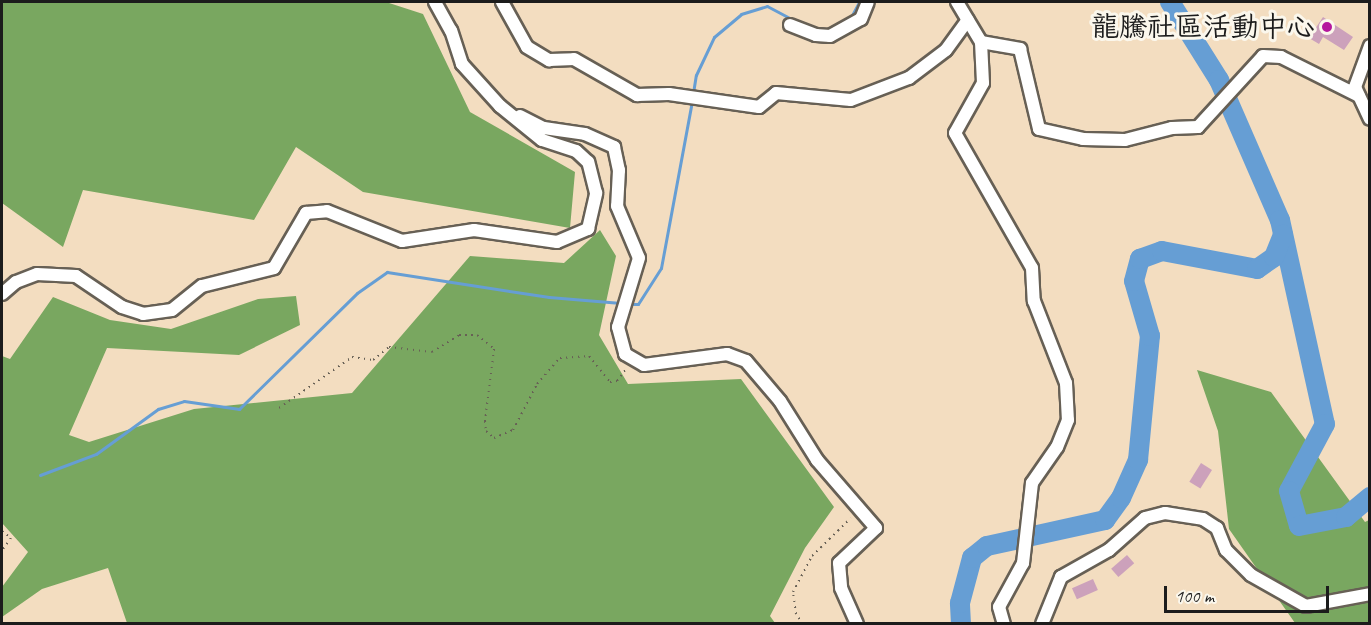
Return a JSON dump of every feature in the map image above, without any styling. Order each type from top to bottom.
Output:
[{"type":"street","points":[[2,294],[16,282],[37,274],[76,276],[122,307],[143,314],[172,310],[202,286],[274,268],[306,213],[327,211],[402,241],[474,230],[557,242],[588,229],[596,193],[588,162],[576,151],[542,140],[500,106],[462,64],[451,31],[435,2]]},
{"type":"street","points":[[502,2],[527,47],[549,60],[574,59],[637,94],[669,94],[759,107],[776,93],[851,100],[909,78],[946,51],[968,20]]},
{"type":"street","points":[[790,25],[816,35],[830,36],[861,19],[868,2]]},
{"type":"street","points":[[957,2],[981,42],[983,83],[955,133],[1032,268],[1034,301],[1066,383],[1068,420],[1057,447],[1032,483],[1027,509],[1023,563],[999,608],[1004,624]]},
{"type":"street","points":[[981,42],[1020,49],[1039,129],[1083,139],[1125,140],[1172,128],[1198,127],[1244,74],[1263,56],[1281,57],[1359,96]]},
{"type":"street","points":[[1370,46],[1355,87],[1370,119]]},
{"type":"street","points":[[500,106],[544,128],[585,134],[614,147],[619,171],[617,206],[639,258],[618,327],[625,354],[644,365],[727,354],[746,361],[780,401],[817,460],[876,528],[838,563],[841,588],[857,624]]},
{"type":"street","points":[[1042,624],[1061,577],[1108,550],[1145,518],[1165,513],[1203,519],[1217,528],[1226,550],[1251,575],[1306,606],[1370,594]]},
{"type":"path","points":[[279,408],[352,357],[373,360],[389,346],[432,352],[459,335],[477,335],[494,348],[485,421],[486,431],[495,438],[513,430],[537,384],[560,358],[589,356],[610,382],[617,381],[632,358]]},
{"type":"path","points":[[803,624],[793,601],[802,574],[812,556],[860,510]]},
{"type":"path","points":[[2,531],[11,538],[3,549]]},
{"type":"green space","points":[[2,2],[386,2],[423,14],[470,112],[575,172],[570,228],[363,192],[296,147],[254,220],[83,190],[63,247],[2,203]]},
{"type":"green space","points":[[600,230],[616,256],[599,335],[628,384],[741,379],[834,507],[805,548],[770,616],[775,623],[127,623],[108,568],[42,589],[2,617],[2,587],[28,552],[2,523],[2,356],[10,359],[53,297],[110,320],[171,329],[258,299],[296,296],[300,325],[239,355],[107,348],[69,435],[89,442],[194,409],[352,393],[470,256],[564,263]]},
{"type":"green space","points":[[1197,370],[1271,392],[1365,522],[1369,520],[1369,623],[1295,623],[1229,529],[1218,431]]},
{"type":"building","name":"龍騰社區活動中心","points":[[1323,17],[1353,37],[1344,50],[1323,37],[1319,44],[1309,38]]},
{"type":"building","points":[[1201,463],[1212,470],[1200,489],[1189,482]]},
{"type":"building","points":[[1127,555],[1134,563],[1118,577],[1111,569]]},
{"type":"building","points":[[1093,579],[1098,590],[1077,599],[1072,588]]},
{"type":"waterway","points":[[850,19],[859,2]]},
{"type":"waterway","points":[[1170,2],[1219,80],[1280,220],[1325,424],[1289,491],[1299,526],[1346,517],[1370,497]]},
{"type":"waterway","points":[[693,93],[696,75],[714,37],[741,14],[767,6],[795,21]]},
{"type":"waterway","points":[[815,29],[832,30]]},
{"type":"waterway","points":[[628,304],[638,304],[661,268],[692,100]]},
{"type":"waterway","points":[[961,624],[960,603],[972,558],[987,546],[1105,520],[1121,498],[1138,460],[1150,336],[1134,281],[1140,259],[1162,251],[1257,269],[1274,257],[1283,235]]},
{"type":"waterway","points":[[40,475],[96,454],[158,409],[184,401],[239,409],[357,293],[387,272],[549,297],[621,303]]},
{"type":"place","name":"龍騰社區活動中心","points":[[1327,27]]}]
